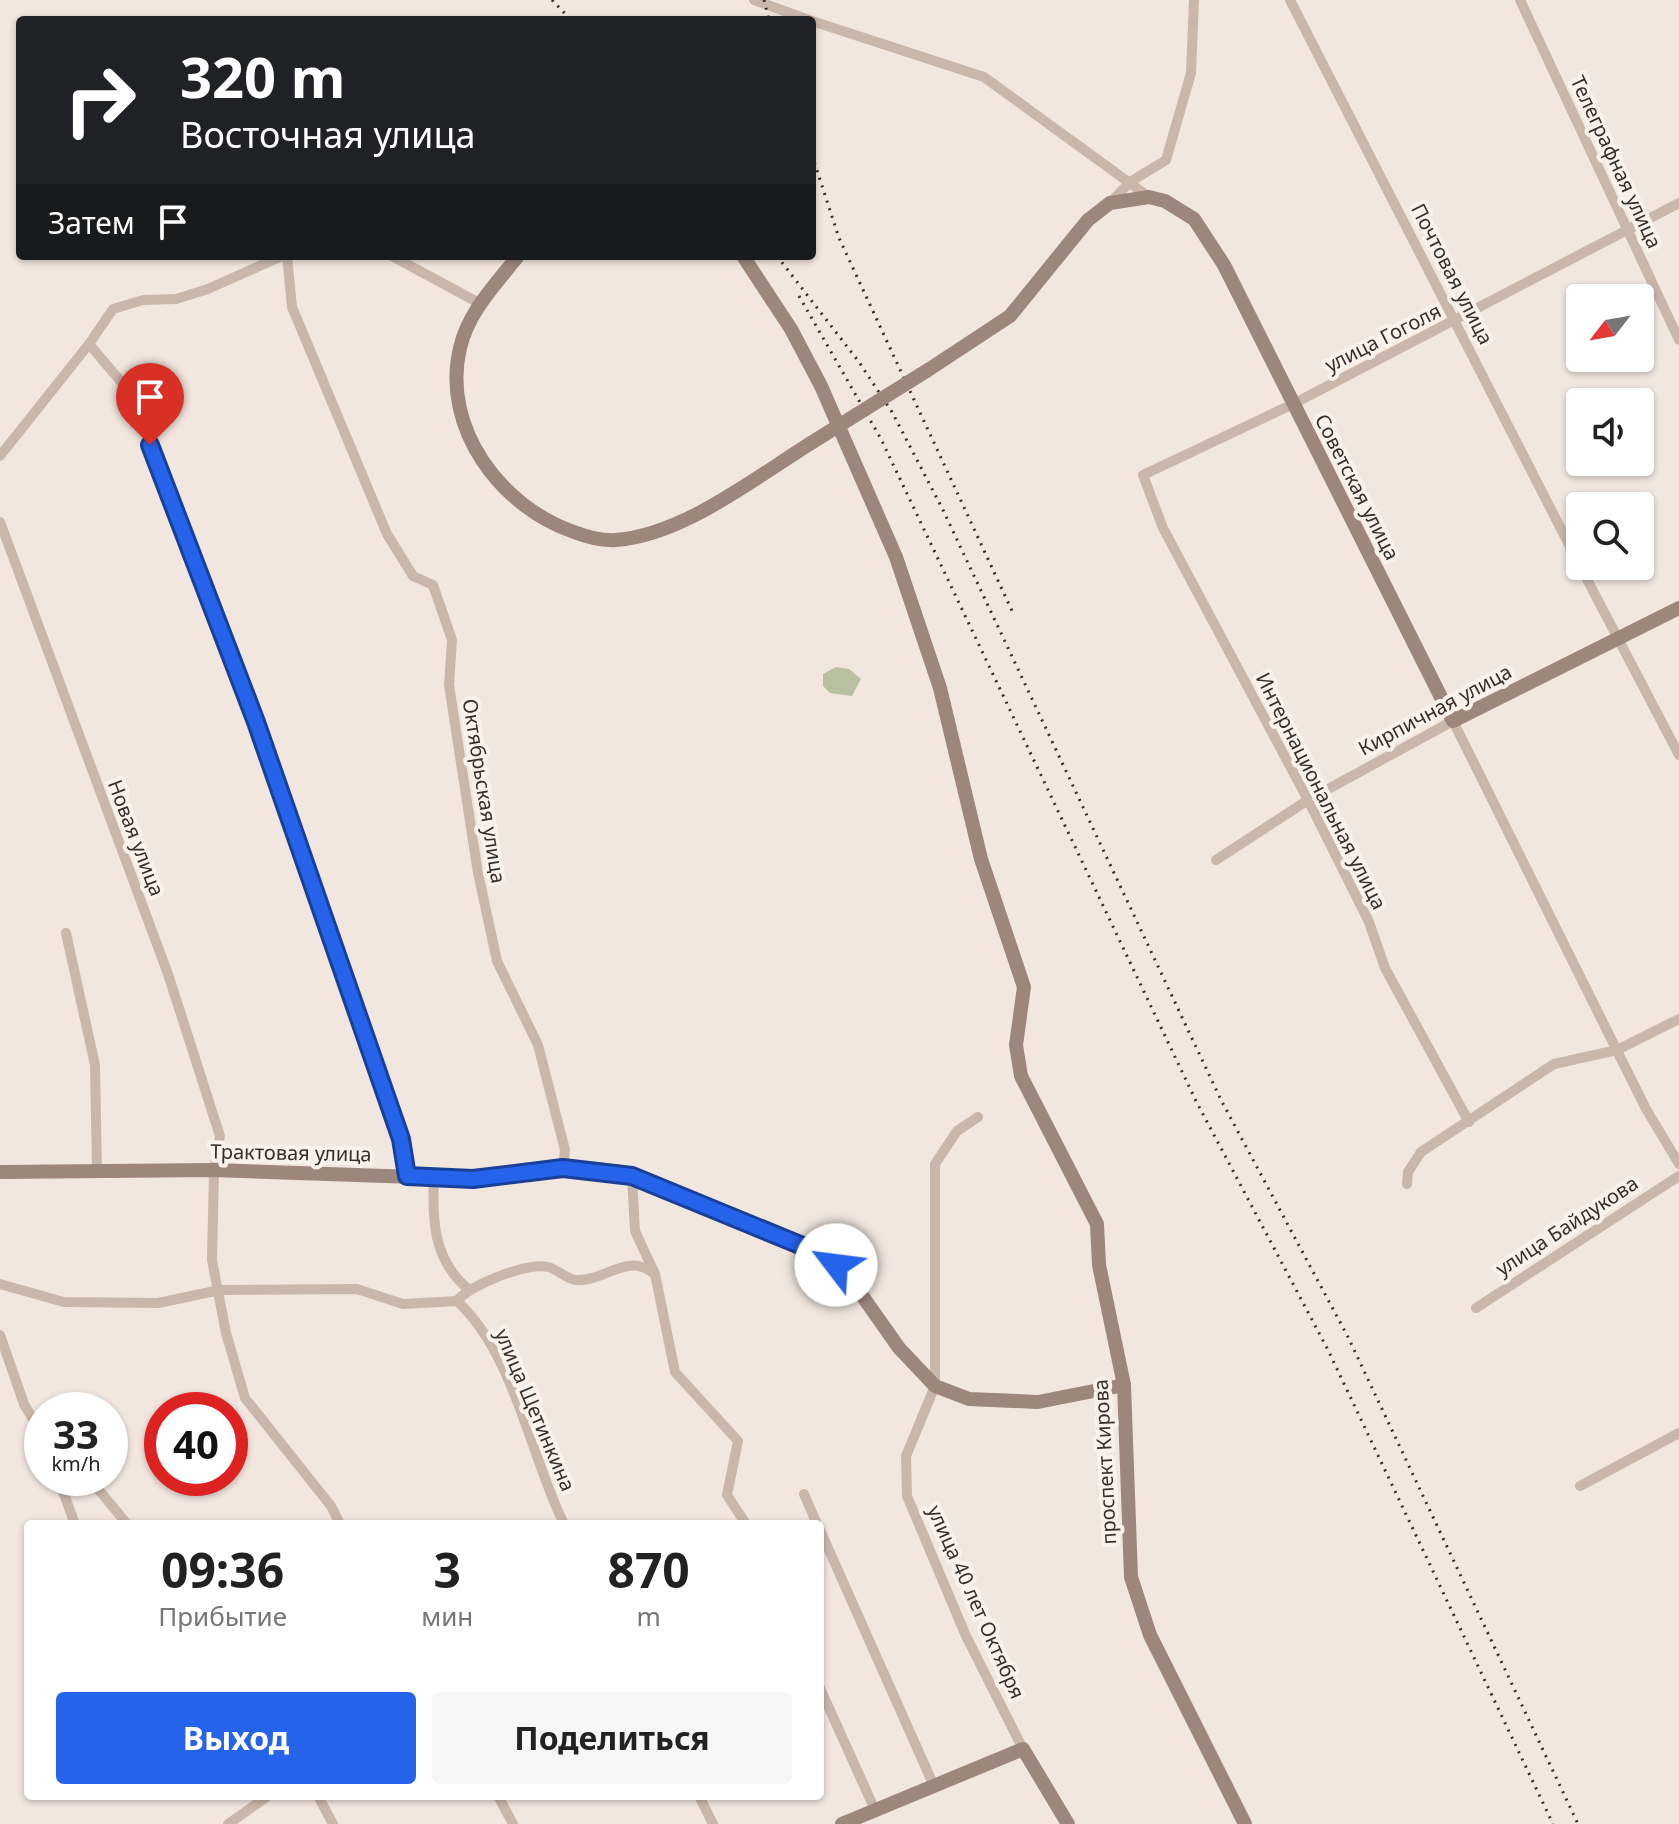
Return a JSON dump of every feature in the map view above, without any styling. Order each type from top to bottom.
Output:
[{"type":"street","name":"Советская улица","points":[[754,0],[799,16]]},
{"type":"street","points":[[515,260],[481,304],[460,347],[456,378],[459,409],[474,447],[493,478],[522,506],[550,524],[614,541],[656,533],[700,511],[811,443],[1010,316],[1088,220],[1130,182],[1166,160],[1191,73],[1194,0]]},
{"type":"street","name":"Почтовая улица","points":[[1290,0],[1566,538]]},
{"type":"street","name":"Телеграфная улица","points":[[1520,0],[1679,340]]},
{"type":"street","name":"Советская улица","points":[[816,22],[984,77],[1149,197],[1165,201],[1194,219],[1210,243],[1293,404],[1617,1050],[1679,1164]]},
{"type":"street","points":[[1110,203],[1149,197]]},
{"type":"street","name":"улица Гоголя","points":[[1143,475],[1293,404],[1679,203]]},
{"type":"street","points":[[0,456],[113,309],[143,300],[176,299],[208,289],[275,260]]},
{"type":"street","name":"Октябрьская улица","points":[[285,260],[292,307],[387,534],[413,576],[433,585],[452,640],[449,685],[478,873],[497,961],[538,1045],[552,1093],[565,1150],[563,1168]]},
{"type":"street","points":[[399,260],[481,304]]},
{"type":"street","name":"проспект Кирова","points":[[746,260],[783,317],[821,386],[896,557],[940,688],[981,859],[1024,987],[1016,1045],[1021,1076],[1097,1224],[1099,1265],[1124,1385],[1131,1577],[1150,1635],[1245,1824]]},
{"type":"street","points":[[89,344],[140,404],[150,445],[256,722],[396,1127],[407,1176]]},
{"type":"street","name":"Интернациональная улица","points":[[1143,475],[1163,528],[1308,800],[1369,922],[1385,968],[1468,1121]]},
{"type":"street","name":"Новая улица","points":[[0,522],[168,974],[220,1136],[214,1170],[212,1260],[226,1333],[245,1398],[331,1506],[338,1520]]},
{"type":"street","name":"Почтовая улица","points":[[1587,580],[1679,755]]},
{"type":"street","name":"Кирпичная улица","points":[[1216,860],[1308,800],[1453,721],[1679,608]]},
{"type":"street","points":[[66,933],[95,1065],[97,1171]]},
{"type":"street","points":[[1407,1184],[1408,1172],[1421,1152],[1554,1064],[1617,1050],[1679,1019]]},
{"type":"street","name":"улица 40 лет Октября","points":[[978,1117],[957,1131],[935,1164],[935,1386],[906,1456],[907,1496],[966,1636],[1023,1749],[1068,1824]]},
{"type":"street","name":"Трактовая улица","points":[[0,1172],[214,1170],[473,1179],[563,1168],[632,1176],[822,1254],[849,1277],[899,1348],[935,1386]]},
{"type":"street","points":[[632,1176],[635,1231],[655,1274],[675,1372],[738,1441],[727,1495],[743,1520]]},
{"type":"street","name":"улица Байдукова","points":[[1476,1308],[1679,1176]]},
{"type":"street","points":[[434,1177],[432,1218],[437,1240],[455,1278],[467,1288]]},
{"type":"street","points":[[0,1284],[64,1302],[158,1303],[220,1290],[357,1289],[403,1304],[457,1301],[467,1288],[527,1269],[547,1267],[576,1280],[630,1265],[644,1265],[655,1274]]},
{"type":"street","name":"улица Щетинкина","points":[[457,1301],[477,1320],[506,1377],[562,1520]]},
{"type":"street","points":[[0,1335],[24,1404]]},
{"type":"street","points":[[935,1386],[969,1399],[1038,1402],[1124,1385]]},
{"type":"street","points":[[1580,1486],[1679,1433]]},
{"type":"street","points":[[804,1494],[815,1520]]},
{"type":"street","points":[[65,1496],[74,1520]]},
{"type":"street","points":[[104,1496],[124,1520]]},
{"type":"street","points":[[824,1539],[934,1786]]},
{"type":"street","points":[[824,1697],[875,1810]]},
{"type":"street","points":[[842,1824],[1023,1749]]},
{"type":"street","points":[[228,1824],[262,1800]]},
{"type":"street","points":[[320,1800],[333,1824]]},
{"type":"street","points":[[500,1800],[513,1824]]},
{"type":"street","points":[[701,1800],[713,1824]]},
{"type":"green space","points":[[836,667],[849,669],[861,679],[852,696],[830,693],[823,686],[823,674]]},
{"type":"railway","points":[[552,0],[567,16]]},
{"type":"railway","points":[[764,0],[768,16]]},
{"type":"railway","points":[[816,167],[839,238],[1013,613]]},
{"type":"railway","points":[[780,260],[859,362],[892,412],[943,510],[1221,1100],[1348,1337],[1578,1824]]},
{"type":"railway","points":[[799,296],[881,439],[1196,1101],[1328,1350],[1553,1824]]},
{"type":"route","points":[[150,445],[256,722],[401,1139],[407,1176],[473,1179],[563,1168],[632,1176],[822,1254],[836,1265]]}]
